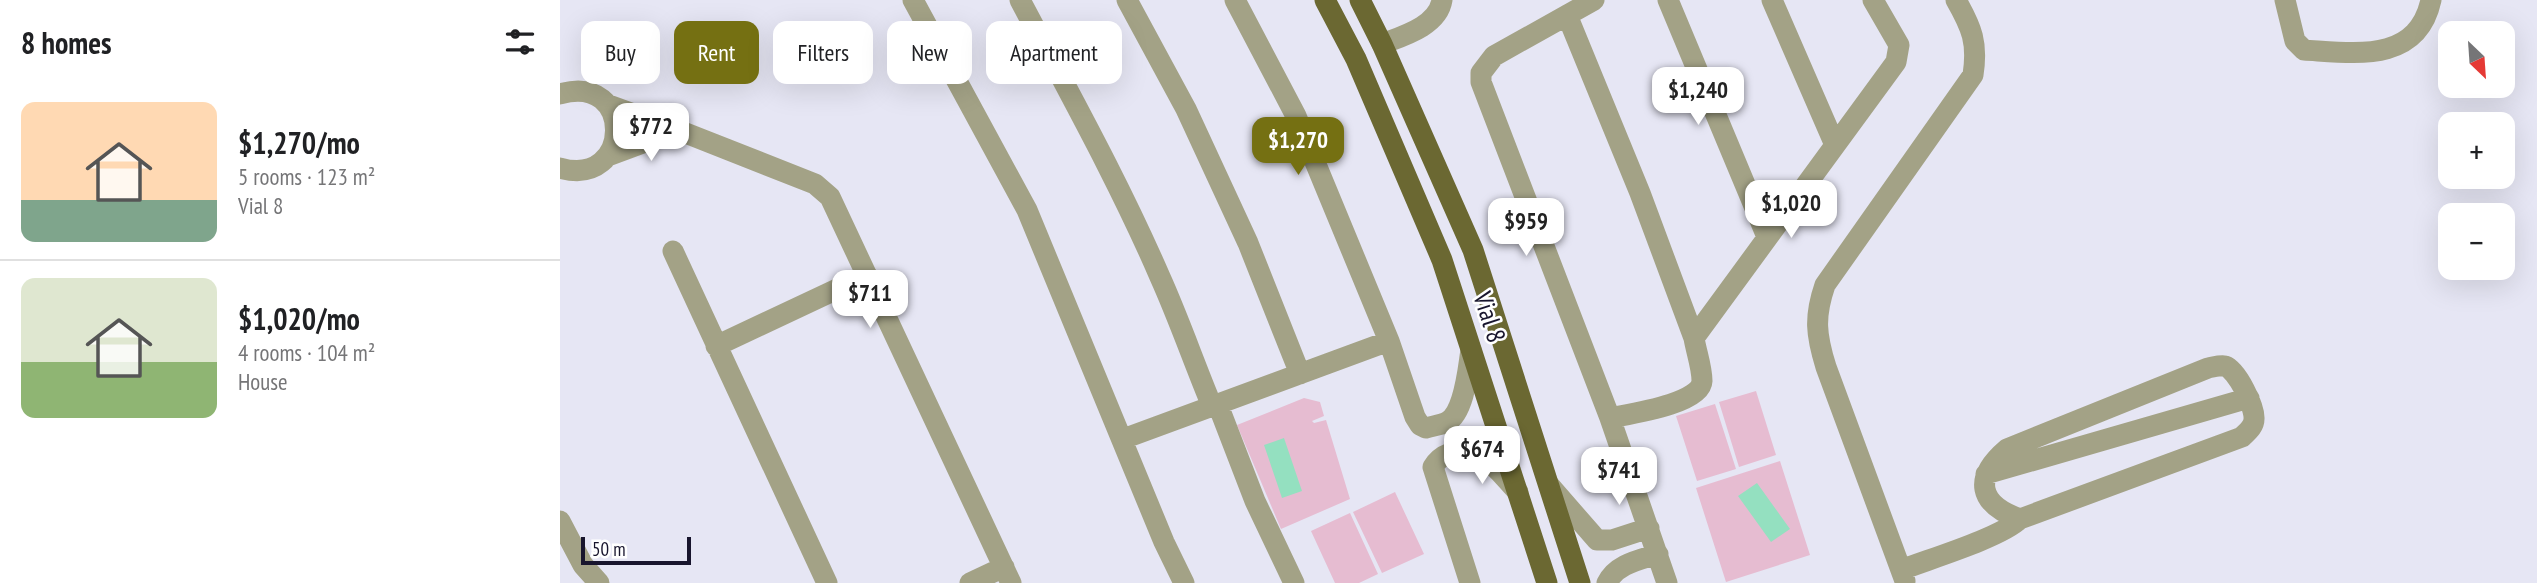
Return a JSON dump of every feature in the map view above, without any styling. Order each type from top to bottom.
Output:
[{"type":"main road","name":"Vial 8","points":[[1325,0],[1356,59],[1442,260],[1547,583]]},
{"type":"main road","name":"Vial 8","points":[[1360,0],[1473,250],[1580,583]]},
{"type":"street","points":[[913,0],[1027,210],[1164,542],[1184,583]]},
{"type":"street","points":[[1020,0],[1105,160],[1138,229],[1255,500],[1294,583]]},
{"type":"street","points":[[1127,0],[1186,109],[1248,243],[1300,374]]},
{"type":"street","points":[[1235,0],[1296,116],[1389,341],[1420,425],[1426,428],[1448,421],[1454,415],[1463,396],[1471,350]]},
{"type":"street","points":[[1382,44],[1425,24],[1435,15],[1442,0]]},
{"type":"street","points":[[1594,0],[1494,56],[1481,73],[1481,82],[1610,418],[1667,583]]},
{"type":"street","points":[[1668,0],[1767,237]]},
{"type":"street","points":[[1772,0],[1835,145]]},
{"type":"street","points":[[1693,338],[1896,62],[1899,45],[1873,0]]},
{"type":"street","points":[[1956,0],[1975,40],[1973,75],[1825,285],[1816,317],[1818,341],[1826,367],[1903,576],[2012,526],[2020,519],[2242,437],[2252,428],[2255,418],[2249,398],[2234,371],[2223,365],[2208,368],[2007,449],[1986,474],[1984,485],[1988,498],[2000,512],[2020,519]]},
{"type":"street","points":[[2285,0],[2295,41],[2304,50],[2367,54],[2388,49],[2417,31],[2427,18],[2431,0]]},
{"type":"street","points":[[1567,15],[1640,193],[1693,338],[1702,382],[1698,390],[1684,400],[1610,418]]},
{"type":"street","points":[[560,93],[586,91],[599,96],[609,106],[615,117],[617,131],[615,144],[608,156]]},
{"type":"street","points":[[609,106],[815,184],[830,197],[1008,575],[970,583]]},
{"type":"street","points":[[565,173],[587,170],[608,156],[678,130]]},
{"type":"street","points":[[673,251],[827,583]]},
{"type":"street","points":[[716,345],[867,275]]},
{"type":"street","points":[[1123,439],[1389,341]]},
{"type":"street","points":[[1986,474],[2249,398]]},
{"type":"street","points":[[1454,415],[1466,450]]},
{"type":"street","points":[[1463,581],[1433,467],[1437,460],[1445,454],[1475,451],[1518,492]]},
{"type":"street","points":[[1549,485],[1597,540],[1610,541],[1649,528]]},
{"type":"street","points":[[560,521],[583,565],[599,583]]},
{"type":"street","points":[[1610,541],[1613,575],[1658,554]]},
{"type":"shaded area","points":[[1756,391],[1776,455],[1739,467],[1719,402]]},
{"type":"shaded area","points":[[1304,398],[1320,402],[1324,416],[1312,421],[1314,423],[1326,420],[1350,499],[1281,529],[1237,425]]},
{"type":"shaded area","points":[[1715,404],[1736,469],[1697,481],[1676,416]]},
{"type":"shaded area","points":[[1284,438],[1302,491],[1282,498],[1264,445]]},
{"type":"shaded area","points":[[1780,461],[1810,555],[1726,582],[1696,488]]},
{"type":"shaded area","points":[[1757,483],[1790,529],[1771,542],[1738,496]]},
{"type":"shaded area","points":[[1395,492],[1424,554],[1382,573],[1353,512]]},
{"type":"shaded area","points":[[1350,513],[1378,574],[1359,583],[1335,583],[1311,531]]}]
